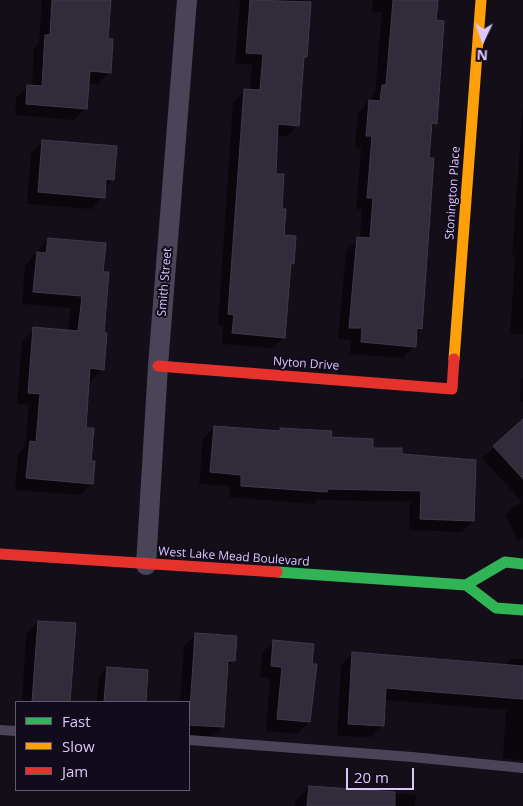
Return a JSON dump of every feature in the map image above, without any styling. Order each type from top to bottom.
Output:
[{"type":"street","name":"Smith Street","points":[[146,565],[158,366],[187,0]]},
{"type":"street","name":"Stonington Place","points":[[452,388],[482,0]]},
{"type":"street","name":"Nyton Drive","points":[[158,366],[452,388]]},
{"type":"street","name":"West Lake Mead Boulevard","points":[[0,554],[466,586]]},
{"type":"street","points":[[523,564],[505,562],[466,586],[496,608],[523,610]]},
{"type":"lane","points":[[0,730],[15,731]]},
{"type":"lane","points":[[190,740],[523,768]]},
{"type":"building","points":[[52,0],[111,0],[108,39],[113,39],[111,73],[90,71],[87,109],[26,104],[27,85],[42,86],[45,35],[50,35]]},
{"type":"building","points":[[250,0],[311,2],[307,57],[304,57],[299,126],[278,124],[276,174],[284,174],[282,209],[286,209],[284,235],[296,236],[294,264],[291,263],[285,338],[232,333],[234,315],[228,314],[244,89],[260,90],[263,54],[246,53]]},
{"type":"building","points":[[393,0],[438,0],[436,20],[444,21],[437,124],[432,123],[429,158],[434,158],[422,329],[417,328],[416,347],[361,342],[362,328],[349,328],[357,237],[370,238],[373,198],[367,198],[372,136],[366,136],[369,100],[380,101],[382,85],[386,85]]},
{"type":"building","points":[[42,140],[117,146],[114,180],[106,179],[105,198],[38,192]]},
{"type":"building","points":[[48,238],[106,243],[103,272],[109,272],[104,333],[107,333],[104,370],[90,368],[86,428],[94,428],[91,461],[95,461],[93,484],[26,478],[30,441],[36,442],[40,394],[28,393],[33,327],[78,331],[82,296],[33,292],[37,252],[46,253]]},
{"type":"building","points":[[523,419],[523,479],[493,446]]},
{"type":"building","points":[[214,426],[280,431],[280,428],[332,431],[331,437],[373,439],[373,448],[402,448],[402,454],[476,460],[474,521],[420,519],[421,491],[328,489],[327,492],[241,486],[241,475],[210,472]]},
{"type":"building","points":[[38,621],[76,623],[70,701],[32,701]]},
{"type":"building","points":[[195,633],[237,636],[235,661],[228,661],[224,727],[190,725]]},
{"type":"building","points":[[273,640],[314,644],[312,664],[317,664],[310,722],[277,719],[282,667],[271,666]]},
{"type":"building","points":[[352,652],[523,666],[523,699],[386,688],[384,726],[348,724]]},
{"type":"building","points":[[107,667],[148,670],[146,701],[104,701]]},
{"type":"building","points":[[309,786],[395,792],[395,806],[307,806]]},
{"type":"traffic: fast","points":[[466,585],[505,562],[523,564]]},
{"type":"traffic: fast","points":[[277,572],[466,585],[496,608],[523,610]]},
{"type":"traffic: slow","points":[[454,359],[481,0]]},
{"type":"traffic: jam","points":[[158,366],[452,389],[454,359]]},
{"type":"traffic: jam","points":[[0,554],[277,572]]}]
